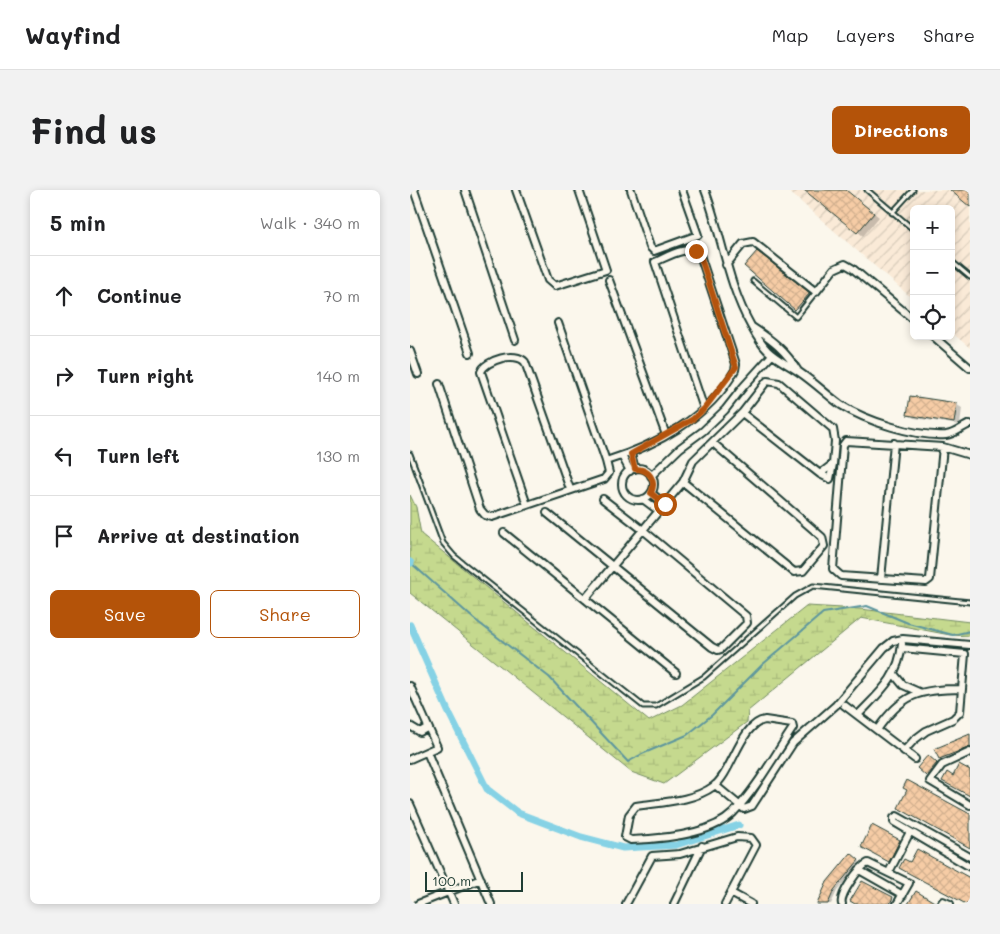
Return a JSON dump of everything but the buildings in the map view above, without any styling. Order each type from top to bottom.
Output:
[{"type":"street","points":[[410,195],[414,190]]},
{"type":"street","points":[[414,190],[470,353]]},
{"type":"street","points":[[465,190],[515,340]]},
{"type":"street","points":[[516,190],[548,280],[554,286],[606,270],[579,190]]},
{"type":"street","points":[[631,190],[650,247],[654,251],[698,235],[682,190]]},
{"type":"street","points":[[705,190],[738,301],[750,326],[771,356],[799,372],[842,405],[881,423],[916,432],[946,435],[969,426],[970,416]]},
{"type":"street","points":[[687,240],[689,249]]},
{"type":"street","points":[[726,265],[743,244],[753,242],[816,292],[834,269],[845,264],[910,317]]},
{"type":"street","points":[[661,249],[664,258]]},
{"type":"street","points":[[606,461],[631,454],[678,429],[704,409],[733,373],[736,364],[700,255],[696,251],[689,249],[655,262],[704,409]]},
{"type":"street","points":[[610,280],[666,435]]},
{"type":"street","points":[[439,384],[482,512],[492,517],[606,478],[608,473],[606,461],[558,323]]},
{"type":"street","points":[[750,326],[771,339],[789,355],[799,372]]},
{"type":"street","points":[[938,340],[970,368]]},
{"type":"street","points":[[410,352],[418,374]]},
{"type":"street","points":[[527,505],[481,372],[486,365],[511,356],[519,356],[525,362],[570,490]]},
{"type":"street","points":[[651,476],[680,448],[703,431],[725,410],[742,387],[771,356]]},
{"type":"street","points":[[585,599],[683,482],[693,461],[742,413],[764,383],[770,380],[777,382],[833,429],[835,441],[833,464],[820,474],[742,413]]},
{"type":"street","points":[[943,447],[930,579],[926,582],[841,576],[834,571],[843,445],[846,441],[943,447],[970,455]]},
{"type":"street","points":[[683,482],[794,572],[803,571],[824,546],[822,537],[713,443]]},
{"type":"street","points":[[881,579],[894,443]]},
{"type":"street","points":[[631,454],[633,470]]},
{"type":"street","points":[[622,456],[633,470]]},
{"type":"street","points":[[633,470],[644,470],[651,476],[654,484],[651,493],[643,499],[633,499],[625,493],[623,478],[633,470]]},
{"type":"street","points":[[651,493],[665,504]]},
{"type":"street","points":[[547,513],[716,650],[722,649],[748,623],[746,616],[603,499]]},
{"type":"street","points":[[643,499],[659,511]]},
{"type":"street","points":[[504,533],[676,673]]},
{"type":"street","points":[[715,785],[738,806],[748,809],[752,806],[799,736],[827,714],[884,648],[893,641],[903,639],[970,645]]},
{"type":"street","points":[[858,716],[899,666],[903,639]]},
{"type":"street","points":[[902,648],[966,654],[962,708],[958,715],[926,731],[904,751]]},
{"type":"street","points":[[894,674],[904,685],[921,693]]},
{"type":"street","points":[[410,686],[437,747],[410,759]]},
{"type":"street","points":[[877,730],[894,706],[931,690],[962,689]]},
{"type":"street","points":[[844,704],[915,759]]},
{"type":"street","points":[[760,720],[786,721],[792,724],[792,728],[754,787],[729,816],[714,825],[681,835],[631,840],[625,837],[630,815],[636,806],[684,799],[715,785],[748,733],[760,720]]},
{"type":"street","points":[[410,726],[420,732],[428,726]]},
{"type":"street","points":[[427,752],[492,904]]},
{"type":"street","points":[[970,752],[940,767],[930,781],[970,805]]},
{"type":"street","points":[[961,756],[970,761]]},
{"type":"street","points":[[410,804],[454,904]]},
{"type":"street","points":[[970,857],[914,824],[895,816],[894,822],[970,867]]},
{"type":"street","points":[[889,872],[910,832]]},
{"type":"street","points":[[626,904],[652,856],[680,854],[738,836],[746,837],[755,842],[756,845],[725,904]]},
{"type":"street","points":[[674,904],[702,846]]},
{"type":"street","points":[[842,904],[842,898],[859,870],[864,865],[870,863],[909,883],[897,904]]},
{"type":"street","points":[[859,870],[903,895]]},
{"type":"street","points":[[418,904],[481,879]]},
{"type":"street","points":[[731,893],[751,904]]},
{"type":"street","points":[[941,904],[943,901],[950,904]]},
{"type":"lane","points":[[867,190],[910,227]]},
{"type":"lane","points":[[892,213],[913,190]]},
{"type":"lane","points":[[955,264],[970,277]]},
{"type":"lane","points":[[752,281],[796,317],[816,292]]},
{"type":"lane","points":[[410,454],[443,543],[454,556],[643,706],[656,706],[704,678],[795,596],[813,586],[970,602]]},
{"type":"shaded area","points":[[787,190],[970,190],[970,348],[955,335],[955,205],[910,205],[910,297]]},
{"type":"green space","points":[[410,495],[416,507],[421,534],[649,721],[682,705],[807,606],[860,609],[970,622],[970,636],[950,635],[861,618],[748,711],[747,722],[664,784],[631,772],[410,593]]},
{"type":"waterway","points":[[411,563],[474,619],[549,677],[628,762],[687,735],[712,715],[762,665],[823,613],[867,606],[908,623],[953,635],[970,631]]},
{"type":"waterway","points":[[410,625],[448,711],[487,789],[518,813],[581,837],[623,848],[676,845],[739,825]]},
{"type":"route","points":[[665,504],[651,493],[654,484],[651,476],[644,470],[635,469],[631,454],[693,419],[704,409],[736,367],[700,255],[696,251]]}]
